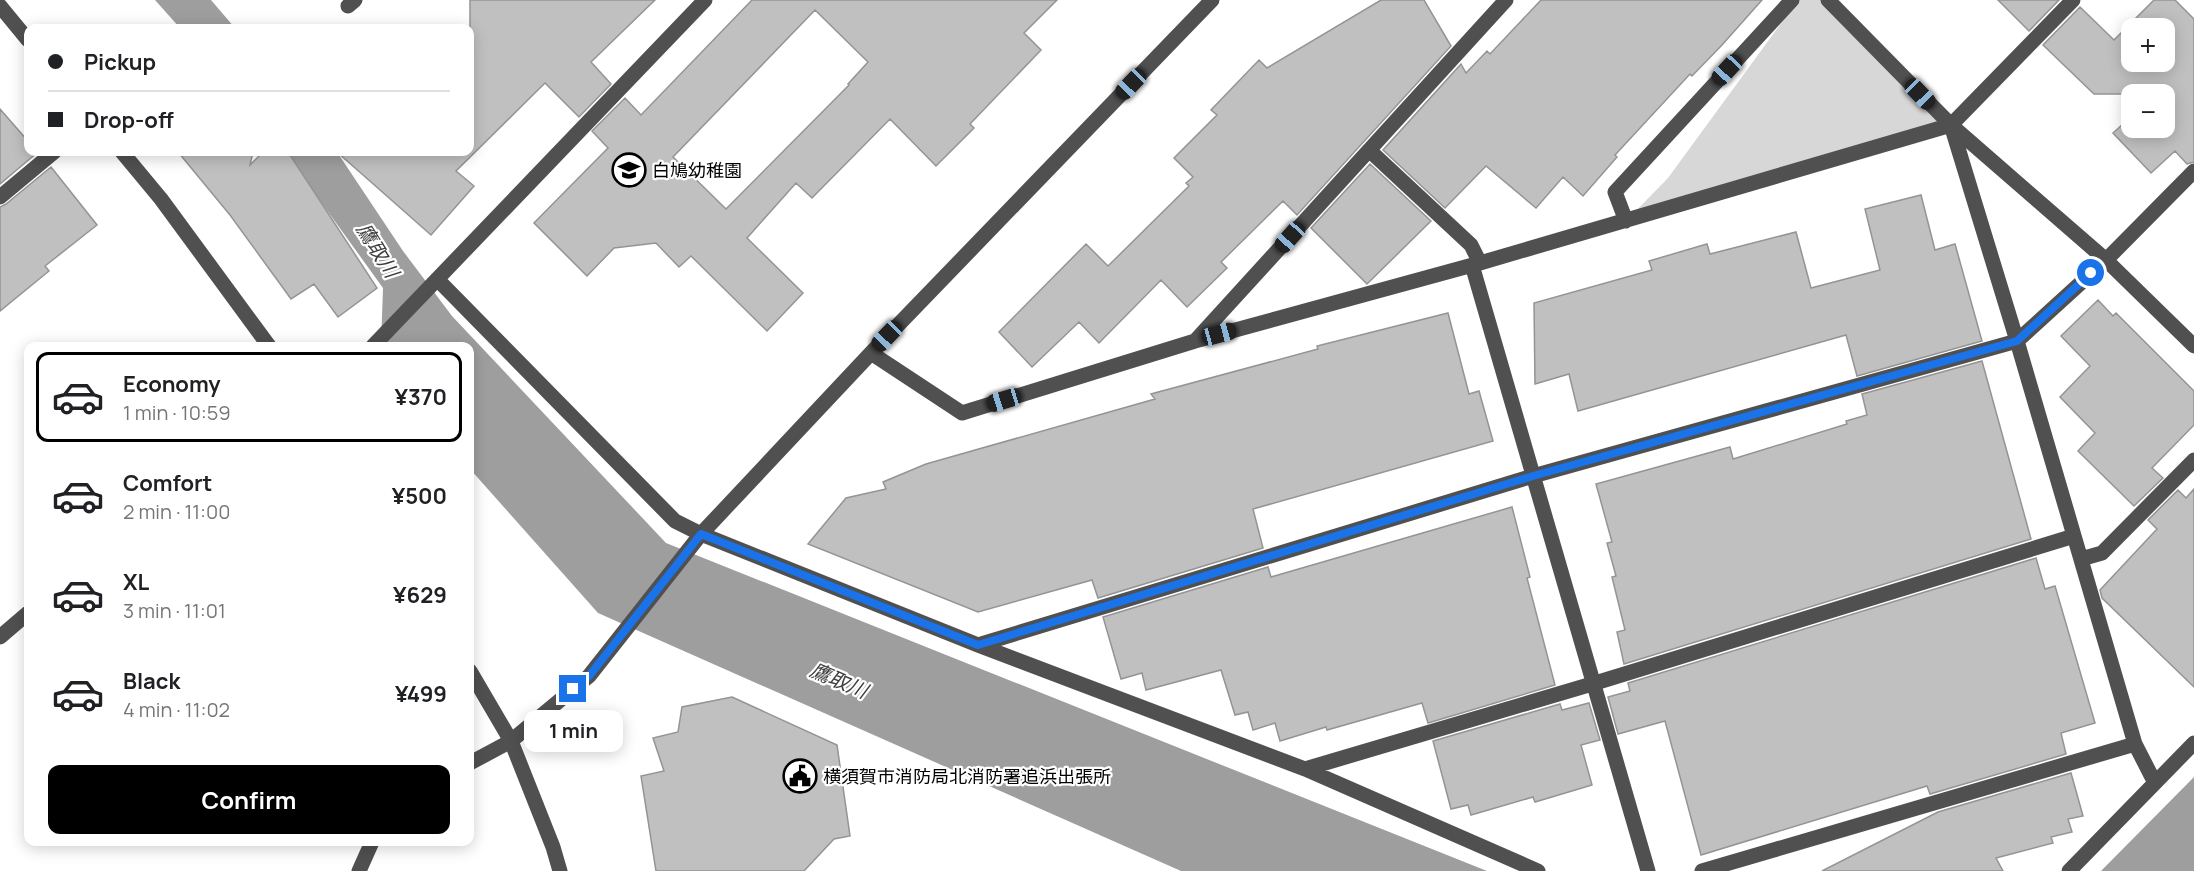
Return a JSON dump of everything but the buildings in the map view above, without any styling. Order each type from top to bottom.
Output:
[{"type":"street","points":[[377,342],[705,0]]},
{"type":"street","points":[[474,761],[511,741],[589,676],[696,539],[871,352],[1212,0]]},
{"type":"street","points":[[1196,341],[1506,0]]},
{"type":"street","points":[[1626,221],[1615,192],[1792,0]]},
{"type":"street","points":[[1828,0],[1951,125],[2106,260],[2194,346]]},
{"type":"street","points":[[871,352],[962,413],[1196,341],[1626,221],[1951,125],[2073,0]]},
{"type":"street","points":[[0,6],[24,35]]},
{"type":"street","points":[[1951,125],[2135,744],[2155,783]]},
{"type":"street","points":[[1369,150],[1472,245],[1533,476],[1648,871]]},
{"type":"street","points":[[0,197],[49,156]]},
{"type":"street","points":[[125,156],[161,199],[267,342]]},
{"type":"street","points":[[978,645],[1533,476],[2017,341],[2106,260],[2194,171]]},
{"type":"street","points":[[437,279],[675,522],[696,539],[1305,769],[1538,871]]},
{"type":"street","points":[[2081,559],[2102,553],[2194,460]]},
{"type":"street","points":[[1305,769],[1592,684],[2074,536]]},
{"type":"street","points":[[0,637],[24,616]]},
{"type":"street","points":[[474,678],[511,741],[554,847],[560,871]]},
{"type":"street","points":[[2069,871],[2194,743]]},
{"type":"street","points":[[1702,871],[2135,744]]},
{"type":"street","points":[[359,871],[370,846]]},
{"type":"shaded area","points":[[1798,0],[1827,0],[1951,125],[1626,221],[1668,178]]},
{"type":"water","points":[[155,0],[211,0],[232,24],[176,24]]},
{"type":"water","name":"鷹取川","points":[[286,156],[340,156],[403,251],[452,316],[666,543],[1487,871],[1181,871],[598,613],[474,474],[474,342],[381,342],[383,288]]},
{"type":"water","points":[[2194,777],[2194,871],[2101,871]]},
{"type":"place","name":"白鳩幼稚園","points":[[629,170]]},
{"type":"place","name":"横須賀市消防局北消防署追浜出張所","points":[[800,776]]},
{"type":"route","points":[[573,689],[589,676],[701,534],[978,645],[1533,476],[2017,341],[2091,273]]}]
